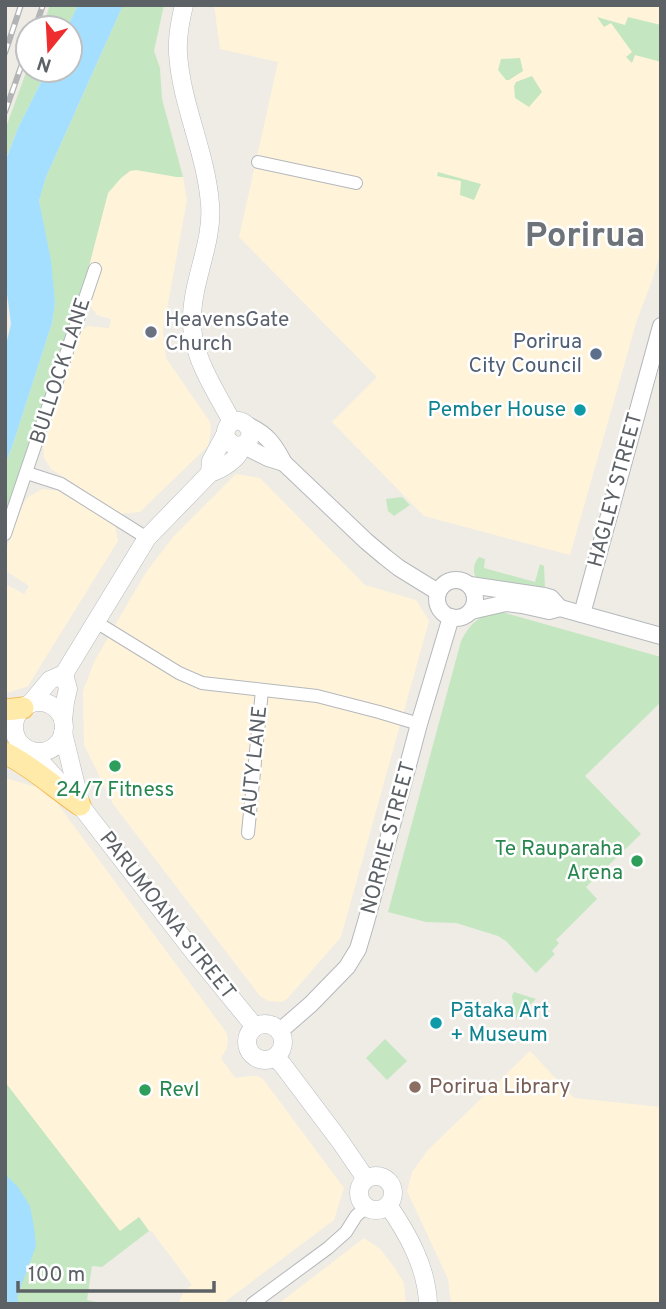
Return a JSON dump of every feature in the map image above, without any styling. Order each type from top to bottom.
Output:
[{"type":"main road","points":[[80,805],[34,770],[16,749],[14,729],[20,708],[50,680],[64,674],[147,538],[210,474],[222,469],[240,453],[242,445],[230,443],[235,428],[202,363],[192,331],[196,285],[210,225],[210,204],[203,160],[181,76],[178,39],[184,5]]},
{"type":"main road","points":[[210,474],[211,461],[235,428]]},
{"type":"main road","name":"PARUMOANA STREET","points":[[64,674],[68,690],[63,727],[80,805],[255,1027]]},
{"type":"main road","points":[[16,749],[40,752],[50,750],[59,743],[63,727],[59,712],[52,706],[39,702],[20,708]]},
{"type":"main road","points":[[268,1024],[280,1031],[284,1044],[275,1058],[261,1060],[250,1052],[247,1038],[255,1027],[268,1024]]},
{"type":"main road","points":[[275,1058],[307,1097],[366,1179]]},
{"type":"main road","points":[[378,1176],[388,1181],[393,1192],[388,1205],[379,1210],[366,1207],[359,1198],[362,1183],[366,1179],[378,1176]]},
{"type":"main road","points":[[388,1205],[404,1228],[422,1268],[428,1304]]},
{"type":"street","points":[[258,162],[356,183]]},
{"type":"street","name":"BULLOCK LANE","points":[[5,534],[96,269]]},
{"type":"street","name":"HAGLEY STREET","points":[[582,614],[661,326]]},
{"type":"street","points":[[235,428],[262,432],[276,448],[284,463],[375,549],[399,568],[438,592]]},
{"type":"street","points":[[242,445],[284,463]]},
{"type":"street","name":"BULLOCK LANE","points":[[27,473],[61,484],[147,538]]},
{"type":"street","points":[[560,608],[551,598],[544,596],[452,580],[444,584],[438,592],[437,601],[445,614],[451,617],[462,617],[471,611],[506,603],[549,611],[560,608],[661,636]]},
{"type":"street","points":[[470,585],[476,601],[471,611]]},
{"type":"street","name":"NORRIE STREET","points":[[280,1031],[347,967],[358,948],[451,617]]},
{"type":"street","points":[[96,622],[178,673],[194,680],[335,700],[419,724]]},
{"type":"street","name":"AUTY LANE","points":[[248,833],[261,690]]},
{"type":"street","points":[[252,1304],[328,1248],[346,1232],[356,1216],[366,1207]]},
{"type":"shaded area","points":[[214,5],[661,5],[661,252],[637,320],[570,555],[424,516],[332,422],[377,377],[239,237],[278,62],[220,49]]},
{"type":"shaded area","points":[[136,170],[183,177],[187,200],[163,331],[166,358],[210,422],[211,430],[208,446],[140,512],[121,514],[51,469],[44,458],[43,445],[81,331],[88,326],[109,328],[111,319],[97,315],[90,306],[103,268],[89,265],[108,193],[121,178]]},
{"type":"shaded area","points":[[236,474],[260,478],[365,585],[416,600],[429,621],[341,937],[282,1002],[268,1001],[260,996],[113,804],[84,745],[83,691],[94,662],[147,571],[173,537]]},
{"type":"shaded area","points":[[42,489],[60,491],[115,525],[118,541],[28,686],[5,694],[5,584],[24,594],[29,586],[6,571],[5,552],[23,504],[28,497]]},
{"type":"shaded area","points":[[5,778],[40,788],[51,795],[226,1032],[227,1048],[221,1058],[235,1078],[257,1076],[263,1079],[344,1188],[334,1220],[222,1304],[178,1304],[184,1291],[192,1285],[153,1233],[139,1217],[120,1232],[5,1082]]},
{"type":"shaded area","points":[[530,1051],[574,1098],[661,1107],[661,1304],[451,1304],[448,1279],[407,1191],[412,1172],[428,1150]]},
{"type":"shaded area","points":[[364,1238],[380,1249],[395,1268],[404,1283],[406,1304],[278,1304]]},
{"type":"green space","points":[[50,5],[78,5],[74,14],[47,14]]},
{"type":"green space","points":[[123,5],[164,5],[154,51],[160,68],[162,99],[183,177],[130,171],[108,193],[88,270],[5,514],[5,465],[52,323],[55,303],[39,201],[46,177]]},
{"type":"green space","points":[[597,17],[625,25],[628,17],[661,25],[661,62],[635,55],[632,63],[626,57],[632,52],[611,23],[604,27]]},
{"type":"green space","points":[[520,58],[523,71],[506,80],[498,70],[501,59]]},
{"type":"green space","points":[[532,76],[542,92],[529,107],[515,98],[514,86],[516,82]]},
{"type":"green space","points":[[22,84],[40,84],[7,156],[5,130]]},
{"type":"green space","points":[[438,172],[481,184],[474,200],[460,195],[461,181],[437,176]]},
{"type":"green space","points":[[402,497],[410,505],[394,516],[388,511],[386,499]]},
{"type":"green space","points":[[479,557],[485,559],[484,568],[535,582],[540,564],[544,566],[545,586],[543,589],[476,578],[474,567]]},
{"type":"green space","points":[[502,612],[661,657],[661,702],[585,776],[641,834],[586,887],[597,899],[556,940],[559,943],[552,951],[555,954],[536,973],[498,936],[456,923],[426,922],[388,912],[461,641],[477,620]]},
{"type":"green space","points":[[514,992],[536,999],[516,1019],[512,996]]},
{"type":"green space","points":[[385,1039],[407,1061],[387,1080],[366,1058]]},
{"type":"green space","points":[[5,1082],[120,1231],[139,1217],[149,1231],[102,1267],[92,1266],[87,1300],[99,1304],[5,1304]]},
{"type":"water","points":[[78,5],[123,5],[46,177],[39,201],[51,260],[55,303],[52,323],[5,465],[5,349],[11,324],[5,279],[5,162],[40,84],[84,84],[84,14],[74,14]]},
{"type":"water","points":[[5,1174],[18,1187],[30,1206],[34,1227],[36,1246],[17,1297],[19,1304],[5,1304]]},
{"type":"railway","points":[[5,53],[21,5]]},
{"type":"railway","points":[[40,14],[43,5]]},
{"type":"railway","points":[[5,112],[15,84]]},
{"type":"place","name":"HeavensGate Church","points":[[151,332]]},
{"type":"place","name":"Porirua City Council","points":[[596,354]]},
{"type":"place","name":"Pember House","points":[[580,410]]},
{"type":"place","name":"24/7 Fitness","points":[[115,766]]},
{"type":"place","name":"Te Rauparaha Arena","points":[[637,861]]},
{"type":"place","name":"Pātaka Art + Museum","points":[[436,1023]]},
{"type":"place","name":"Porirua Library","points":[[415,1087]]},
{"type":"place","name":"Revl","points":[[145,1090]]},
{"type":"district","name":"Porirua","points":[[585,237]]}]
